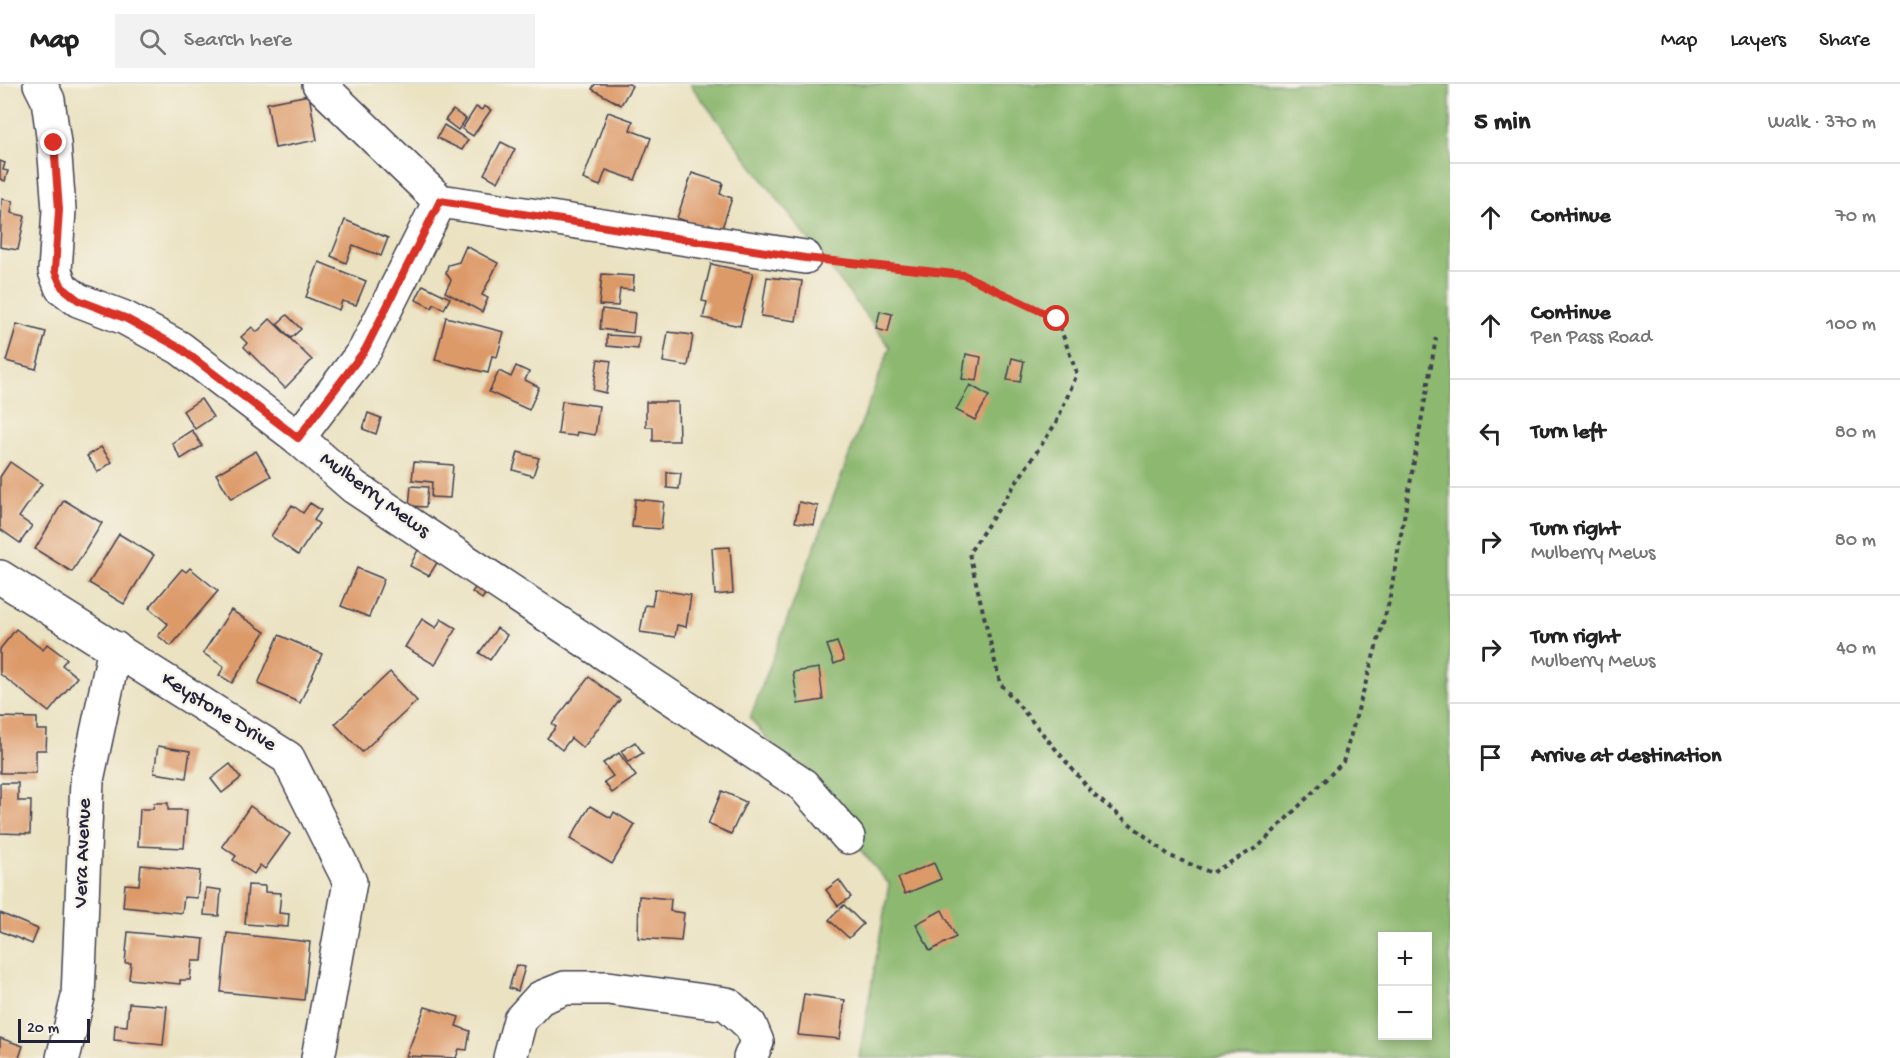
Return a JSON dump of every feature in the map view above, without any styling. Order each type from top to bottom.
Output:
[{"type":"street","name":"Mulberry Mews","points":[[40,84],[48,99],[54,143],[59,210],[55,271],[62,287],[78,300],[125,318],[180,348],[298,438],[354,487],[803,786],[848,837]]},
{"type":"street","points":[[319,84],[440,201],[805,258]]},
{"type":"street","points":[[298,438],[365,350],[440,201]]},
{"type":"street","name":"Keystone Drive","points":[[0,577],[288,758],[350,882],[318,1058]]},
{"type":"street","name":"Vera Avenue","points":[[63,1058],[78,997],[87,780],[115,648]]},
{"type":"street","points":[[510,1058],[520,1020],[540,998],[565,988],[608,988],[727,1004],[750,1024],[756,1042],[750,1058]]},
{"type":"path","points":[[805,258],[964,275],[1057,319],[1077,375],[1056,423],[969,553],[1000,683],[1095,796],[1170,856],[1212,873],[1258,846],[1343,762],[1389,602],[1436,338]]},
{"type":"green space","points":[[690,84],[1450,84],[1450,1058],[859,1058],[889,884],[750,718],[890,347]]},
{"type":"building","points":[[595,84],[629,84],[632,86],[621,105],[592,89]]},
{"type":"building","points":[[309,95],[317,140],[275,148],[267,103]]},
{"type":"building","points":[[484,106],[491,110],[473,136],[462,129],[476,107],[482,110]]},
{"type":"building","points":[[453,110],[466,119],[458,130],[445,120]]},
{"type":"building","points":[[608,112],[633,121],[630,130],[651,138],[635,180],[606,170],[600,186],[583,179]]},
{"type":"building","points":[[444,125],[468,140],[462,150],[437,138]]},
{"type":"building","points":[[501,142],[515,149],[498,182],[484,174]]},
{"type":"building","points":[[0,161],[5,163],[3,170],[8,171],[5,181],[0,179]]},
{"type":"building","points":[[692,173],[723,183],[720,194],[732,198],[722,228],[709,224],[707,228],[677,218]]},
{"type":"building","points":[[2,199],[13,201],[11,213],[25,216],[18,250],[0,247]]},
{"type":"building","points":[[345,220],[388,238],[381,256],[353,245],[346,263],[331,256]]},
{"type":"building","points":[[466,246],[498,263],[482,295],[488,298],[482,312],[445,292],[451,280],[446,273],[448,265],[459,262]]},
{"type":"building","points":[[319,262],[366,281],[356,305],[342,301],[339,310],[306,297]]},
{"type":"building","points":[[711,264],[753,273],[740,326],[703,318],[707,302],[702,301]]},
{"type":"building","points":[[602,274],[634,276],[633,290],[620,289],[618,306],[599,305]]},
{"type":"building","points":[[767,277],[802,281],[796,321],[761,316]]},
{"type":"building","points":[[423,285],[450,298],[444,309],[434,304],[432,308],[416,300]]},
{"type":"building","points":[[602,309],[635,313],[633,333],[600,329]]},
{"type":"building","points":[[880,311],[892,314],[888,332],[876,329]]},
{"type":"building","points":[[287,315],[301,329],[291,338],[277,324]]},
{"type":"building","points":[[446,317],[504,332],[497,357],[492,356],[488,373],[435,360]]},
{"type":"building","points":[[270,319],[312,360],[285,388],[244,347],[247,343],[241,337],[252,327],[257,332]]},
{"type":"building","points":[[17,324],[46,332],[36,369],[6,361]]},
{"type":"building","points":[[668,332],[693,335],[688,366],[663,362]]},
{"type":"building","points":[[607,335],[639,337],[638,349],[607,346]]},
{"type":"building","points":[[966,354],[981,357],[977,381],[962,379]]},
{"type":"building","points":[[1012,358],[1024,361],[1020,382],[1007,380]]},
{"type":"building","points":[[598,359],[611,361],[606,393],[593,390]]},
{"type":"building","points":[[516,366],[529,372],[525,380],[539,387],[529,410],[489,392],[499,371],[511,377]]},
{"type":"building","points":[[970,385],[989,396],[975,420],[956,410]]},
{"type":"building","points":[[201,399],[213,417],[195,429],[183,411]]},
{"type":"building","points":[[562,401],[599,406],[595,435],[577,432],[576,436],[558,434]]},
{"type":"building","points":[[646,402],[678,402],[679,441],[653,441],[653,427],[646,427]]},
{"type":"building","points":[[368,413],[381,418],[376,434],[363,429]]},
{"type":"building","points":[[192,430],[202,446],[181,459],[172,443]]},
{"type":"building","points":[[101,447],[112,462],[98,472],[87,456]]},
{"type":"building","points":[[256,451],[271,476],[231,499],[216,474]]},
{"type":"building","points":[[518,452],[539,458],[533,476],[513,470]]},
{"type":"building","points":[[10,462],[42,484],[19,517],[32,526],[20,543],[0,529],[0,477]]},
{"type":"building","points":[[414,462],[453,465],[450,498],[431,497],[432,482],[412,480]]},
{"type":"building","points":[[667,472],[681,473],[679,489],[667,488]]},
{"type":"building","points":[[411,486],[428,487],[426,507],[409,506]]},
{"type":"building","points":[[635,499],[664,502],[661,529],[632,527]]},
{"type":"building","points":[[64,500],[102,523],[72,572],[35,549]]},
{"type":"building","points":[[799,502],[818,506],[814,525],[795,522]]},
{"type":"building","points":[[310,503],[321,510],[314,520],[319,524],[298,555],[271,536],[292,505],[303,513]]},
{"type":"building","points":[[119,534],[154,555],[124,604],[89,583]]},
{"type":"building","points":[[730,547],[733,593],[715,595],[712,548]]},
{"type":"building","points":[[418,550],[438,561],[429,576],[410,566]]},
{"type":"building","points":[[190,568],[218,591],[171,646],[158,636],[168,624],[149,608],[182,569],[186,572]]},
{"type":"building","points":[[357,568],[384,579],[369,617],[341,606]]},
{"type":"building","points":[[480,581],[490,587],[482,599],[472,592]]},
{"type":"building","points":[[655,589],[691,595],[686,627],[677,625],[675,637],[640,632],[645,605],[652,606]]},
{"type":"building","points":[[231,610],[265,632],[232,683],[219,675],[224,667],[203,653]]},
{"type":"building","points":[[422,619],[436,628],[441,619],[456,628],[435,665],[405,647]]},
{"type":"building","points":[[497,628],[507,635],[490,660],[479,653]]},
{"type":"building","points":[[16,629],[43,650],[47,644],[67,659],[62,665],[77,677],[49,712],[0,674],[0,649]]},
{"type":"building","points":[[279,635],[322,654],[300,703],[258,684]]},
{"type":"building","points":[[837,642],[844,660],[834,664],[827,645]]},
{"type":"building","points":[[819,668],[823,700],[798,704],[793,672]]},
{"type":"building","points":[[390,672],[417,701],[362,752],[335,724]]},
{"type":"building","points":[[589,677],[620,700],[583,748],[571,738],[562,750],[547,738],[556,727],[552,724]]},
{"type":"building","points":[[0,717],[37,718],[37,730],[47,730],[46,750],[36,750],[36,773],[0,773]]},
{"type":"building","points":[[635,742],[643,753],[628,762],[621,751]]},
{"type":"building","points":[[158,746],[190,751],[186,778],[154,773]]},
{"type":"building","points":[[619,753],[636,776],[612,793],[604,782],[613,776],[603,763]]},
{"type":"building","points":[[230,764],[241,778],[222,793],[211,779]]},
{"type":"building","points":[[0,783],[18,783],[18,801],[31,801],[30,834],[0,833]]},
{"type":"building","points":[[722,791],[746,802],[731,834],[708,824]]},
{"type":"building","points":[[154,803],[168,803],[168,810],[187,810],[184,848],[138,846],[140,809],[153,809]]},
{"type":"building","points":[[250,806],[290,834],[265,869],[260,865],[254,874],[233,860],[236,856],[222,846]]},
{"type":"building","points":[[590,806],[611,818],[614,812],[635,825],[612,864],[570,839]]},
{"type":"building","points":[[934,863],[941,879],[905,894],[898,878]]},
{"type":"building","points":[[141,865],[200,871],[197,898],[184,897],[182,913],[123,907],[125,884],[139,885]]},
{"type":"building","points":[[839,880],[851,897],[838,906],[826,890]]},
{"type":"building","points":[[248,885],[265,886],[265,892],[281,893],[279,913],[289,914],[288,927],[245,924]]},
{"type":"building","points":[[206,888],[221,890],[219,916],[204,915]]},
{"type":"building","points":[[639,896],[671,899],[670,911],[684,913],[681,941],[638,938]]},
{"type":"building","points":[[844,905],[863,924],[849,938],[829,920]]},
{"type":"building","points":[[942,910],[956,937],[930,951],[916,924]]},
{"type":"building","points":[[0,913],[38,929],[32,944],[0,931]]},
{"type":"building","points":[[128,932],[204,939],[202,961],[192,961],[190,980],[180,980],[180,984],[129,979],[131,963],[125,963]]},
{"type":"building","points":[[227,933],[310,942],[304,1000],[221,992]]},
{"type":"building","points":[[516,965],[525,967],[518,991],[509,988]]},
{"type":"building","points":[[804,994],[845,1000],[840,1039],[798,1035]]},
{"type":"building","points":[[129,1003],[167,1006],[163,1045],[114,1040],[115,1025],[127,1026]]},
{"type":"building","points":[[425,1007],[459,1017],[456,1026],[470,1031],[467,1050],[459,1049],[456,1058],[406,1056]]},
{"type":"building","points":[[0,1038],[23,1046],[19,1058],[0,1058]]},
{"type":"route","points":[[54,143],[59,210],[55,271],[62,287],[78,300],[125,318],[180,348],[298,438],[365,350],[440,201],[805,258],[964,275],[1057,319]]}]
